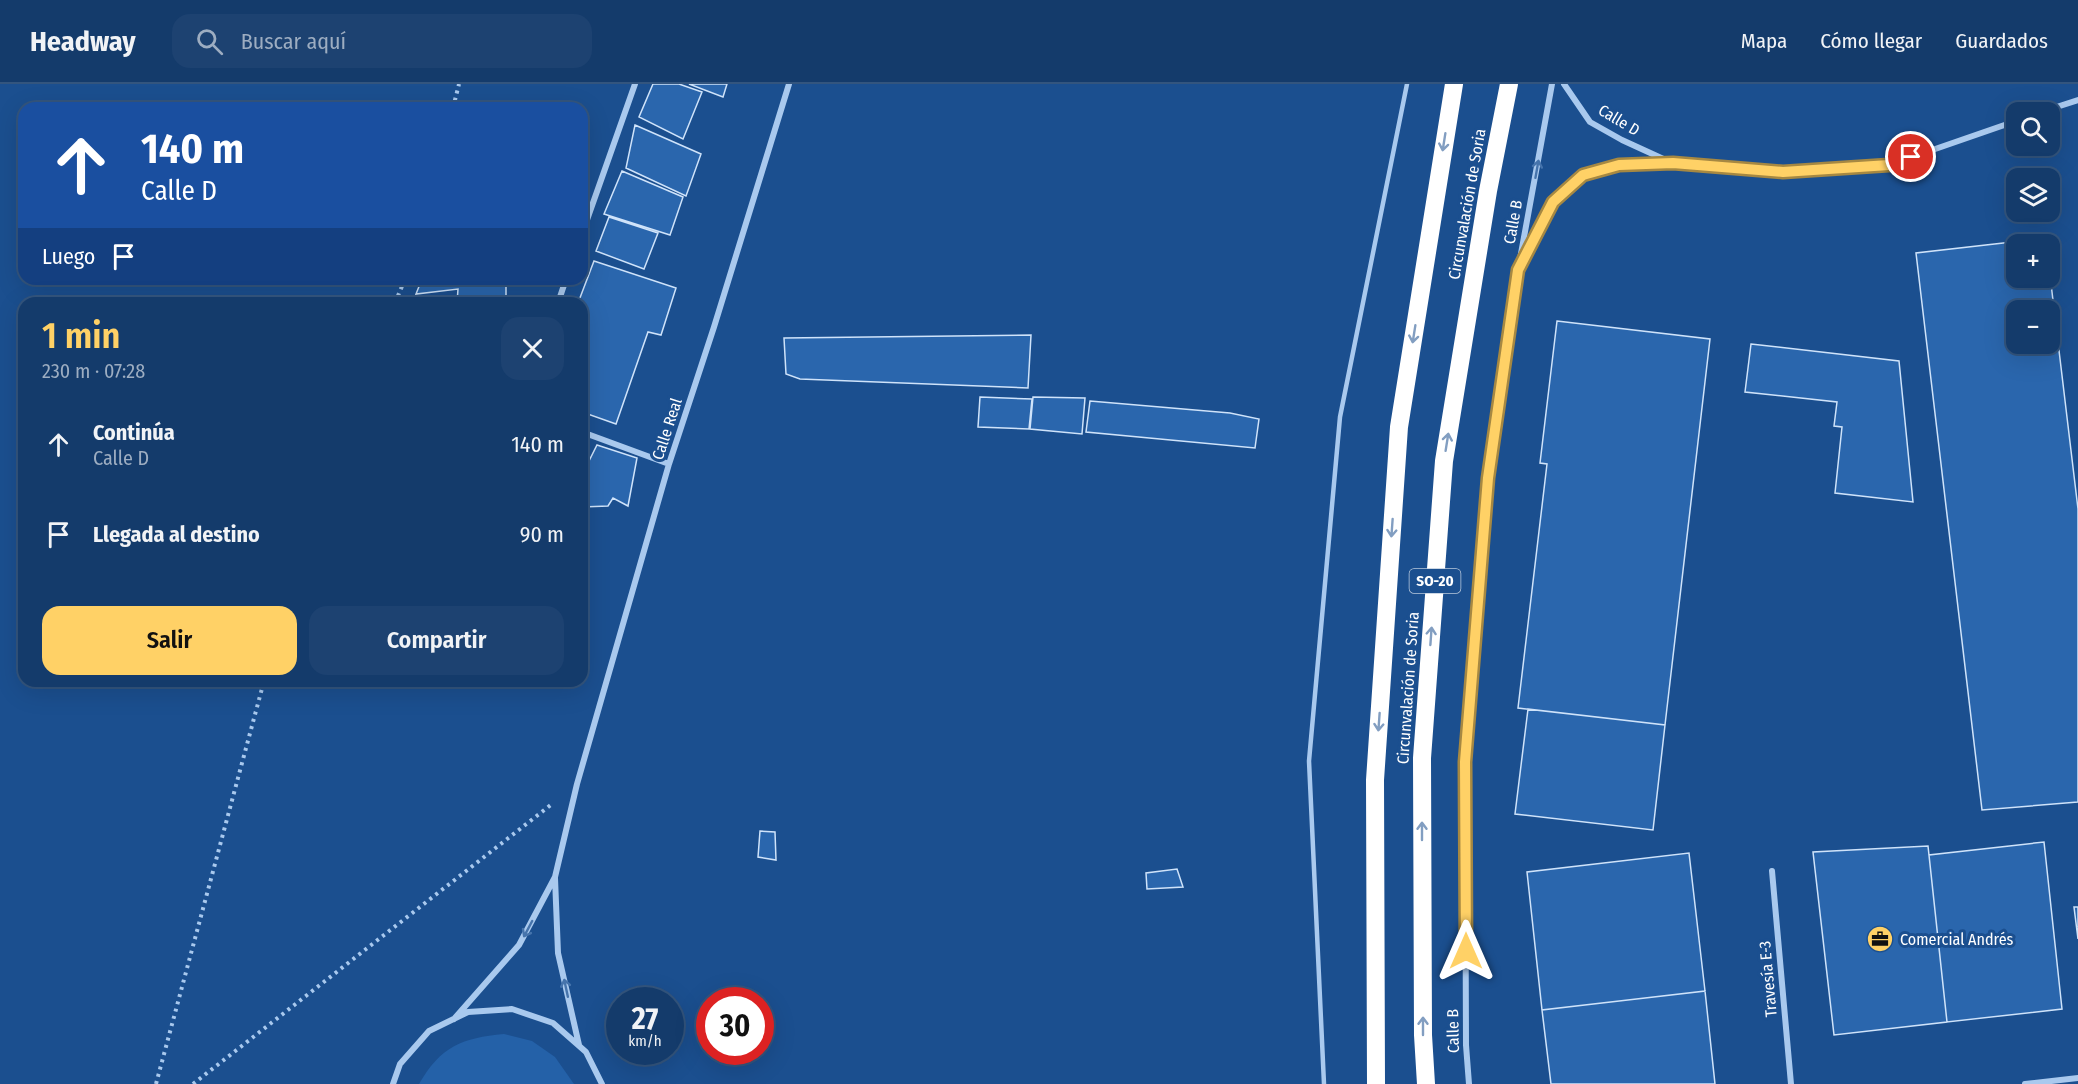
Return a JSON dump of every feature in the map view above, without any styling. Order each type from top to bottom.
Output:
[{"type":"highway","name":"Circunvalación de Soria","points":[[1376,1084],[1375,780],[1399,427],[1454,84]]},
{"type":"highway","name":"Circunvalación de Soria","points":[[1426,1084],[1423,1035],[1422,758],[1444,461],[1488,191],[1509,84]]},
{"type":"street","points":[[588,217],[634,84]]},
{"type":"street","name":"Calle Real","points":[[555,877],[577,784],[669,464],[789,84]]},
{"type":"street","name":"Calle B","points":[[1469,1084],[1466,1045],[1465,762],[1488,478],[1518,270],[1552,84]]},
{"type":"street","name":"Calle D","points":[[1564,84],[1590,122],[1622,140],[1673,163]]},
{"type":"street","points":[[2060,106],[2078,100]]},
{"type":"street","name":"Calle D","points":[[1518,270],[1553,202],[1583,175],[1619,165],[1673,163],[1783,172],[1889,165],[2006,124]]},
{"type":"street","points":[[588,434],[669,464]]},
{"type":"street","name":"Travesía E-3","points":[[1772,871],[1791,1084]]},
{"type":"street","points":[[454,1019],[519,945],[555,877]]},
{"type":"street","points":[[555,877],[558,953],[579,1046]]},
{"type":"street","points":[[393,1084],[400,1064],[429,1031],[468,1012],[512,1009],[553,1023],[586,1052],[602,1084]]},
{"type":"street","points":[[2025,1084],[2078,1078]]},
{"type":"lane","points":[[1324,1084],[1310,761],[1340,417],[1407,84]]},
{"type":"path","points":[[454,102],[459,84]]},
{"type":"path","points":[[156,1084],[262,687]]},
{"type":"path","points":[[193,1084],[577,784]]},
{"type":"shaded area","points":[[504,1034],[532,1041],[555,1057],[574,1084],[419,1084],[436,1061],[454,1046],[476,1038]]},
{"type":"building","points":[[653,84],[679,84],[702,92],[683,139],[639,117]]},
{"type":"building","points":[[689,84],[727,84],[723,97]]},
{"type":"building","points":[[635,125],[701,154],[686,196],[626,168]]},
{"type":"building","points":[[622,171],[683,197],[670,235],[604,214]]},
{"type":"building","points":[[609,217],[658,233],[644,269],[596,251]]},
{"type":"building","points":[[2006,243],[2006,288],[2052,288],[2053,300],[2006,300],[2006,354],[2059,354],[2078,509],[2078,802],[1982,810],[1916,253]]},
{"type":"building","points":[[594,261],[676,288],[661,335],[648,332],[616,424],[588,414],[588,297],[580,297],[585,285],[588,285],[588,277]]},
{"type":"building","points":[[420,285],[506,285],[506,297],[457,297],[458,289],[416,294]]},
{"type":"building","points":[[1557,321],[1710,339],[1665,725],[1518,708],[1547,464],[1540,463]]},
{"type":"building","points":[[1031,335],[1028,388],[800,379],[786,374],[784,338]]},
{"type":"building","points":[[1751,344],[1899,361],[1913,502],[1835,493],[1842,427],[1834,426],[1837,402],[1745,392]]},
{"type":"building","points":[[980,397],[1032,399],[1029,429],[978,427]]},
{"type":"building","points":[[1033,397],[1085,398],[1082,434],[1030,429]]},
{"type":"building","points":[[1090,401],[1230,413],[1259,419],[1255,448],[1086,432]]},
{"type":"building","points":[[597,445],[637,458],[628,506],[613,498],[608,506],[588,507],[588,463]]},
{"type":"building","points":[[1528,709],[1665,725],[1653,830],[1515,814]]},
{"type":"building","points":[[760,831],[775,832],[776,860],[758,857]]},
{"type":"building","points":[[2044,842],[2062,1009],[1947,1022],[1929,855]]},
{"type":"building","name":"Comercial Andrés","points":[[1928,846],[1947,1022],[1834,1035],[1813,852]]},
{"type":"building","points":[[1689,853],[1705,991],[1542,1010],[1527,872]]},
{"type":"building","points":[[1177,869],[1183,887],[1147,889],[1146,873]]},
{"type":"building","points":[[2074,907],[2078,907],[2078,939]]},
{"type":"building","points":[[1705,991],[1715,1084],[1551,1084],[1542,1010]]},
{"type":"place","name":"Comercial Andrés","points":[[1880,939]]},
{"type":"route","points":[[1466,951],[1465,762],[1488,478],[1518,270],[1553,202],[1583,175],[1619,165],[1673,163],[1783,172],[1889,165],[1911,157]]}]
